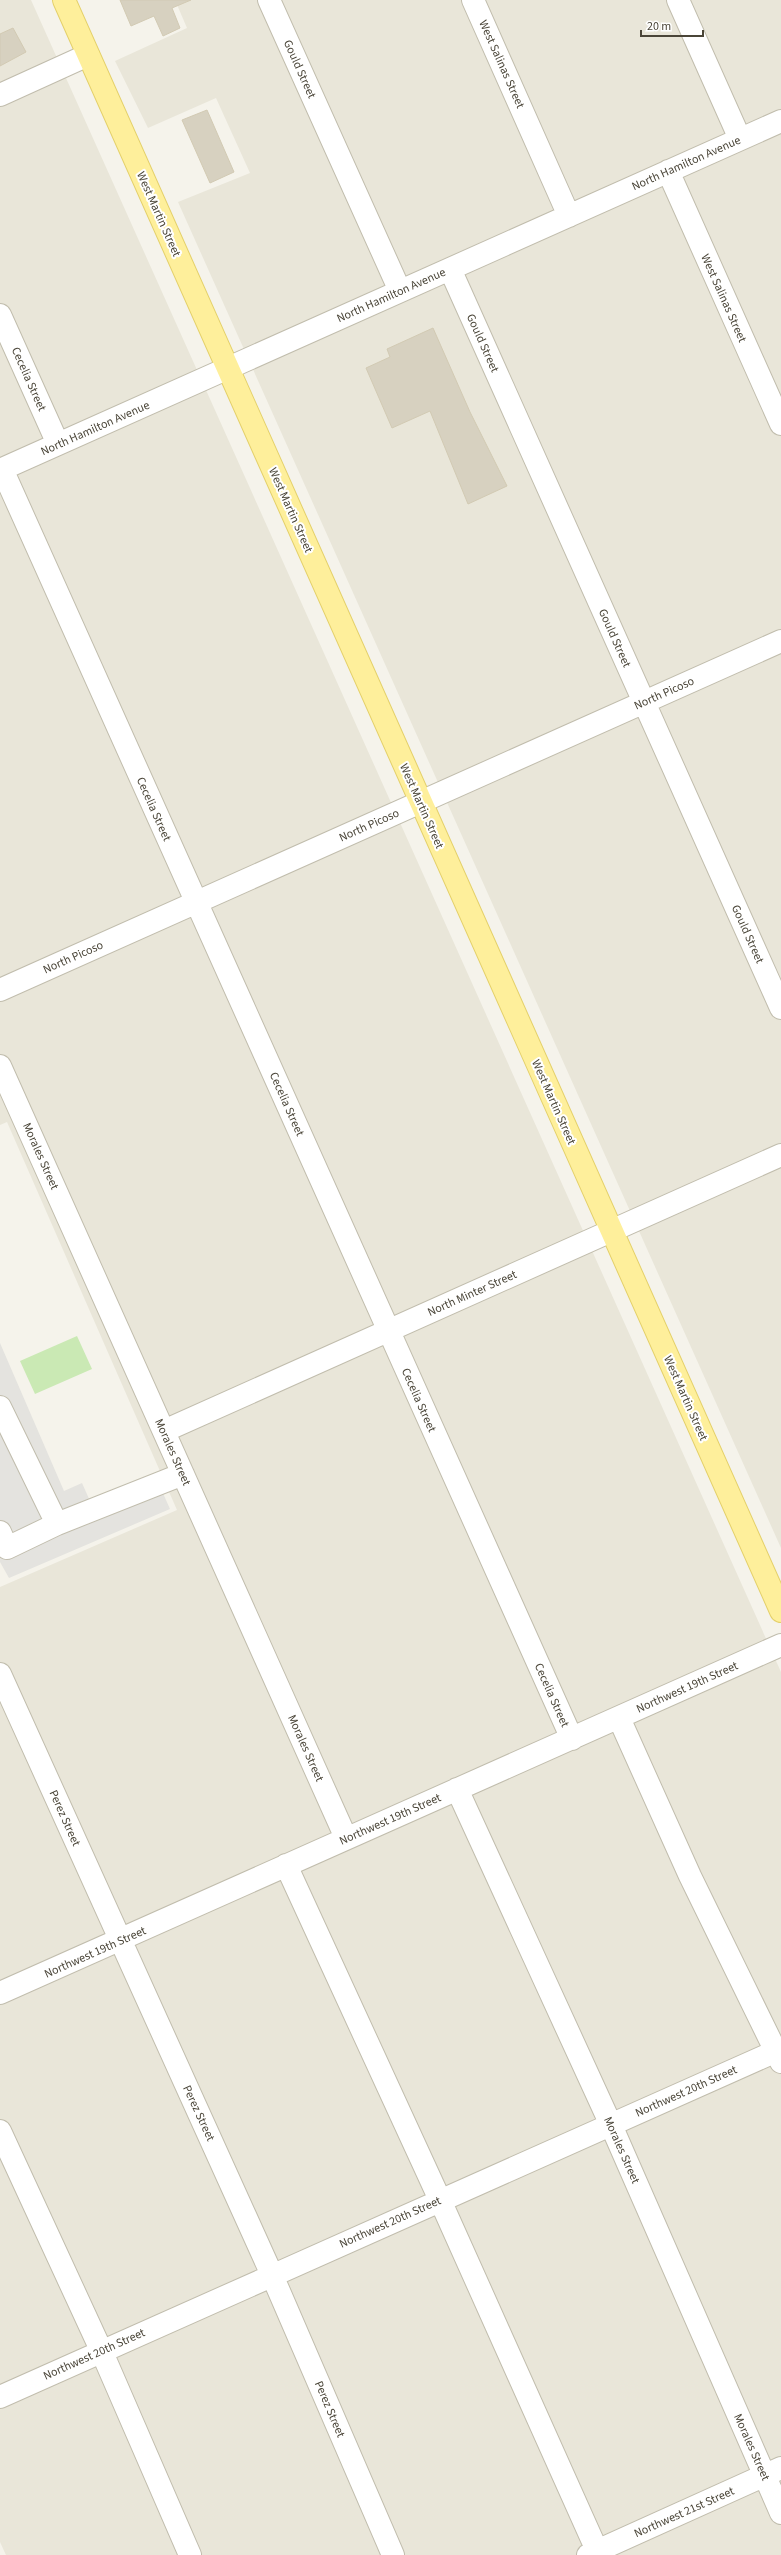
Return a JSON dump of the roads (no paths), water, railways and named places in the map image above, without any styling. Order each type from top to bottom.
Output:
[{"type":"main road","name":"West Martin Street","points":[[64,0],[781,1611]]},
{"type":"street","name":"Gould Street","points":[[269,0],[400,291]]},
{"type":"street","name":"West Salinas Street","points":[[473,0],[569,216]]},
{"type":"street","points":[[678,0],[740,139]]},
{"type":"street","points":[[0,95],[88,55]]},
{"type":"street","name":"North Hamilton Avenue","points":[[1,469],[781,121]]},
{"type":"street","name":"West Salinas Street","points":[[668,171],[781,424]]},
{"type":"street","name":"Gould Street","points":[[450,269],[781,1008]]},
{"type":"street","name":"Cecelia Street","points":[[0,315],[58,444]]},
{"type":"street","name":"Cecelia Street","points":[[1,469],[572,1739]]},
{"type":"street","name":"North Picoso","points":[[0,990],[781,641]]},
{"type":"street","name":"Morales Street","points":[[0,1066],[346,1838]]},
{"type":"street","name":"North Minter Street","points":[[164,1431],[781,1155]]},
{"type":"street","points":[[0,1407],[58,1524]]},
{"type":"street","points":[[0,1532],[7,1548],[58,1524],[183,1474]]},
{"type":"street","name":"Northwest 19th Street","points":[[0,1993],[120,1941],[346,1838],[572,1739],[781,1644]]},
{"type":"street","name":"Perez Street","points":[[0,1674],[272,2275],[393,2555]]},
{"type":"street","points":[[619,1718],[690,1876],[779,2054]]},
{"type":"street","name":"Morales Street","points":[[457,1789],[611,2125],[773,2472],[781,2513]]},
{"type":"street","points":[[286,1865],[440,2200],[595,2554]]},
{"type":"street","name":"Northwest 20th Street","points":[[0,2397],[101,2350],[440,2200],[611,2125],[779,2054]]},
{"type":"street","points":[[0,2132],[101,2350],[190,2555]]},
{"type":"street","name":"Northwest 21st Street","points":[[595,2554],[773,2472]]}]
